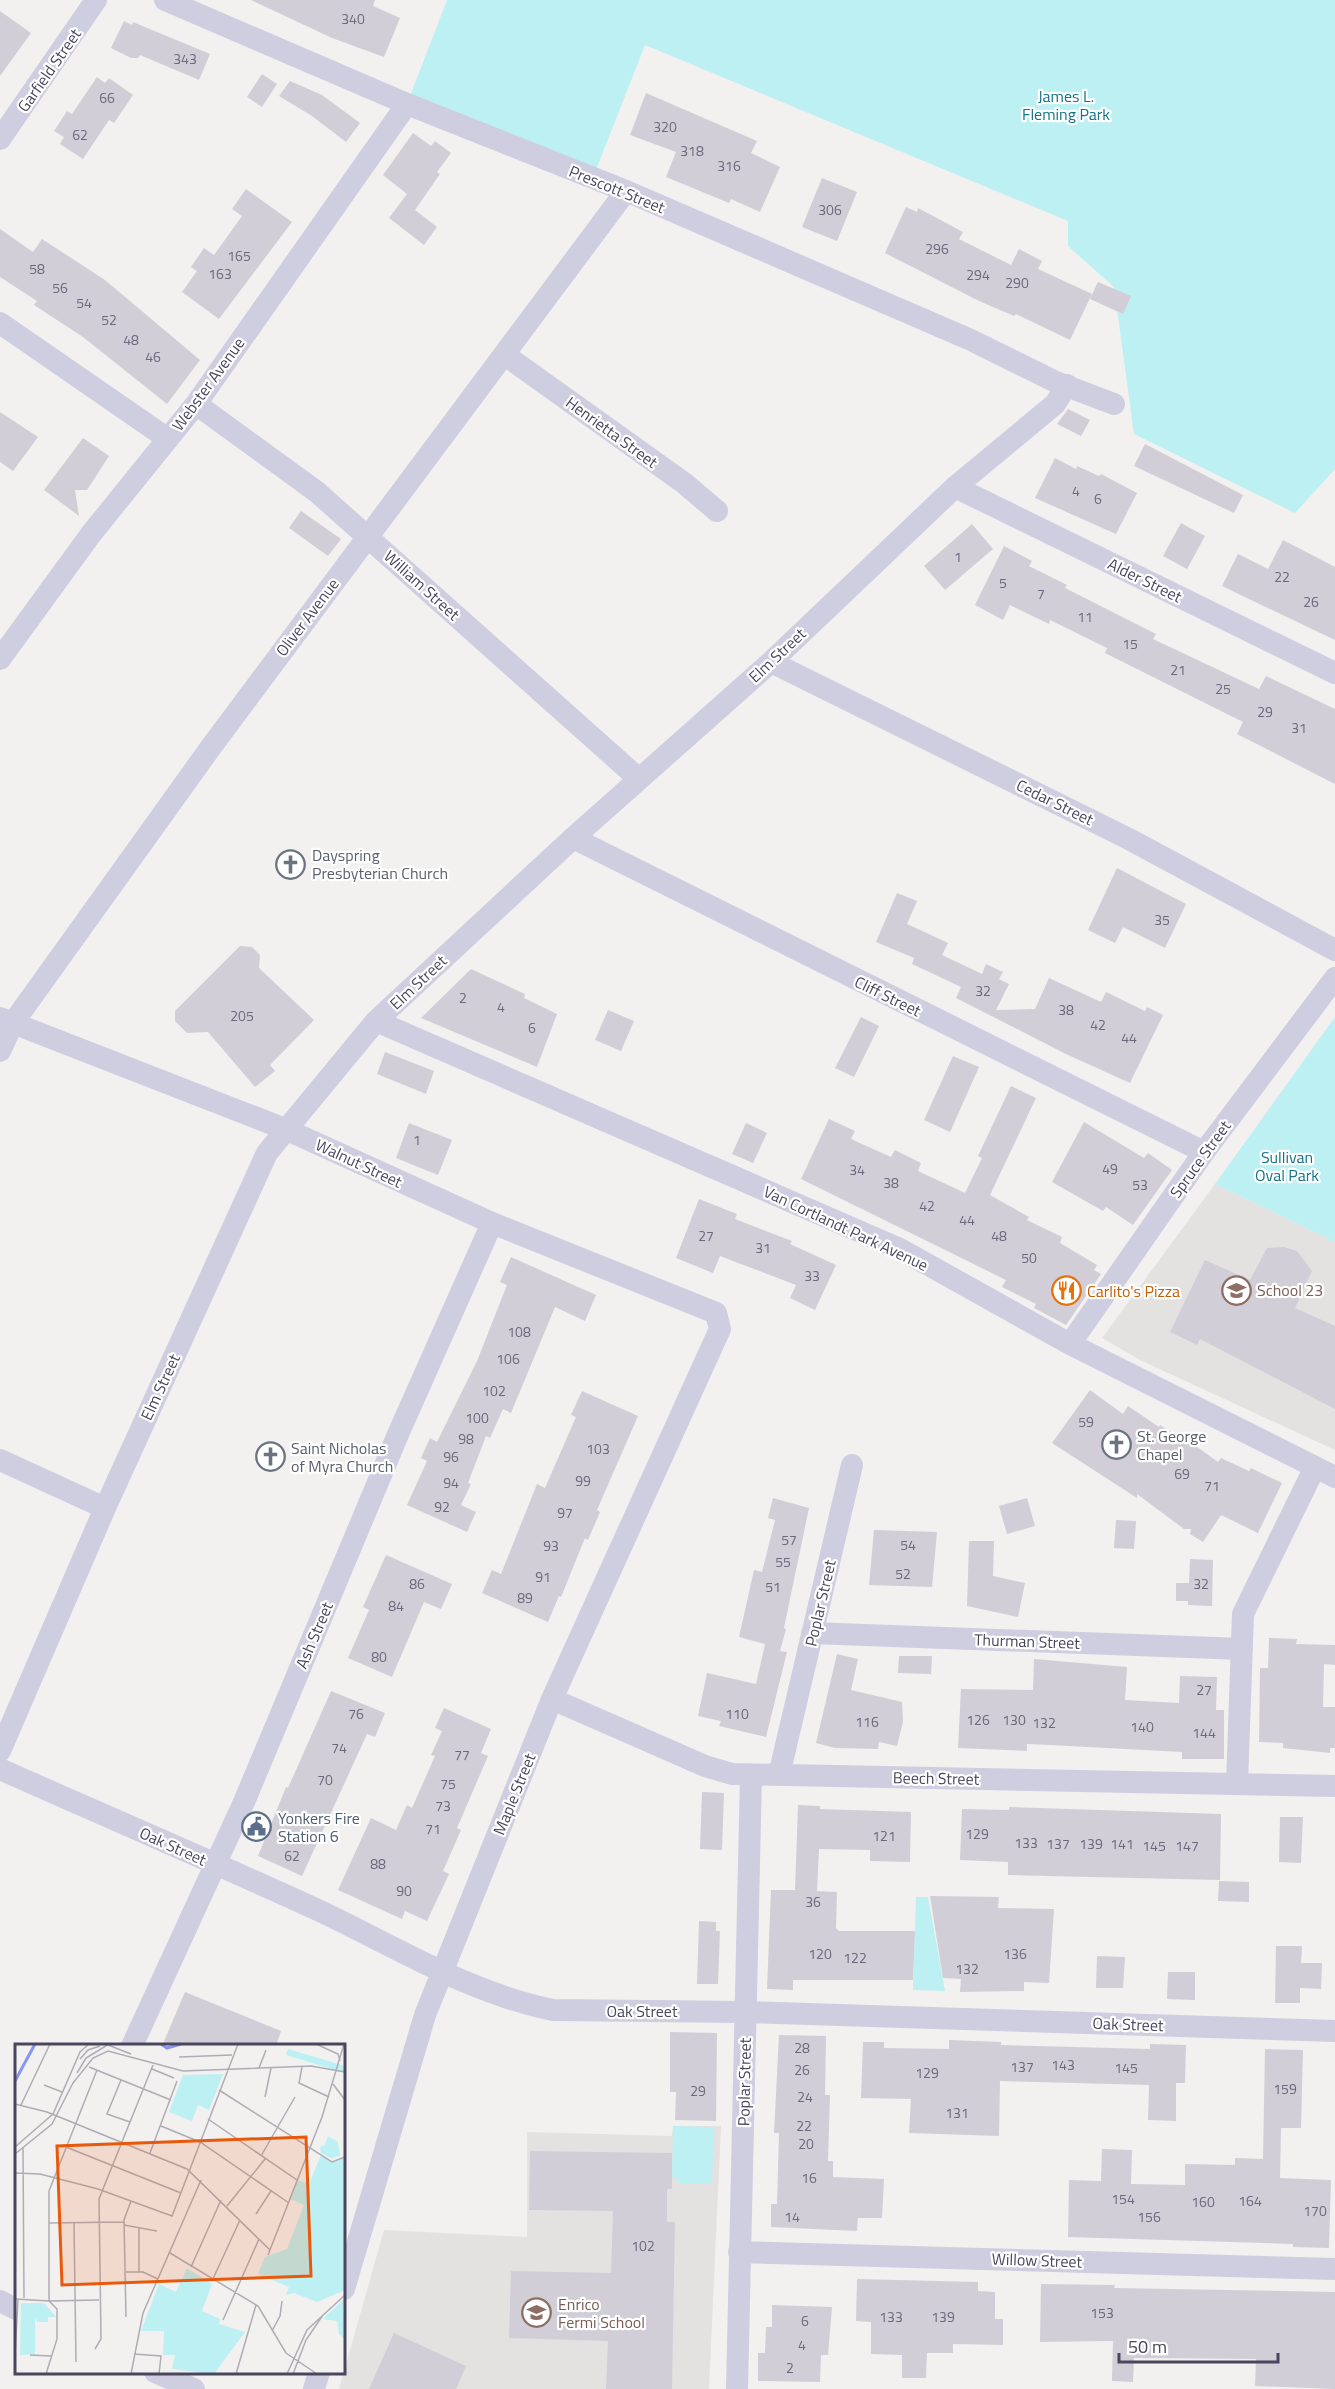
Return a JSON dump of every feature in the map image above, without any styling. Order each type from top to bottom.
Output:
[{"type":"street","name":"Garfield Street","points":[[0,139],[96,0]]},
{"type":"street","name":"Prescott Street","points":[[165,0],[407,104],[626,191],[1114,404]]},
{"type":"street","name":"Webster Avenue","points":[[0,658],[91,534],[196,404],[407,104]]},
{"type":"street","name":"Oliver Avenue","points":[[0,1051],[6,1020],[626,191]]},
{"type":"street","points":[[0,323],[168,439]]},
{"type":"street","name":"Henrietta Street","points":[[505,355],[684,483],[717,511]]},
{"type":"street","name":"Elm Street","points":[[0,1751],[105,1508],[267,1153],[285,1129],[376,1021],[573,838],[771,662],[955,487],[1055,404],[1066,385]]},
{"type":"street","name":"William Street","points":[[196,404],[317,492],[639,779]]},
{"type":"street","name":"Alder Street","points":[[955,487],[1335,673]]},
{"type":"street","name":"Cedar Street","points":[[771,662],[1130,839],[1335,950]]},
{"type":"street","name":"Cliff Street","points":[[573,838],[1204,1152]]},
{"type":"street","name":"Spruce Street","points":[[1070,1344],[1204,1152],[1335,978]]},
{"type":"street","name":"Walnut Street","points":[[6,1020],[285,1129],[492,1223],[716,1313]]},
{"type":"street","name":"Van Cortlandt Park Avenue","points":[[376,1021],[900,1249],[1070,1344],[1325,1472]]},
{"type":"street","name":"Ash Street","points":[[133,2044],[244,1802],[394,1443],[492,1223]]},
{"type":"street","name":"Maple Street","points":[[345,2286],[425,2015],[552,1699],[720,1329],[716,1313]]},
{"type":"street","points":[[0,1460],[105,1508]]},
{"type":"street","name":"Poplar Street","points":[[779,1776],[852,1465]]},
{"type":"street","points":[[1237,1784],[1242,1649],[1246,1606],[1325,1472]]},
{"type":"street","name":"Thurman Street","points":[[812,1633],[1242,1649]]},
{"type":"street","name":"Beech Street","points":[[552,1699],[705,1766],[732,1774],[1335,1786]]},
{"type":"street","name":"Oak Street","points":[[0,1769],[321,1912],[442,1973],[526,2005],[553,2010],[745,2012],[1335,2031]]},
{"type":"street","name":"Poplar Street","points":[[737,2389],[751,1774]]},
{"type":"street","name":"Willow Street","points":[[739,2252],[1335,2269]]},
{"type":"street","points":[[157,2374],[194,2389]]},
{"type":"street","points":[[314,2389],[319,2374]]},
{"type":"shaded area","name":"School 23","points":[[1215,1184],[1335,1242],[1335,1450],[1140,1360],[1102,1338]]},
{"type":"shaded area","name":"Enrico Fermi School","points":[[673,2126],[721,2126],[709,2389],[339,2389],[384,2230],[527,2237],[527,2132],[672,2136]]},
{"type":"green space","name":"James L. Fleming Park","points":[[447,0],[1335,0],[1335,469],[1295,513],[1134,434],[1114,287],[1068,246],[1068,221],[645,45],[592,180],[407,104]]},
{"type":"green space","name":"Sullivan Oval Park","points":[[1335,1017],[1335,1242],[1215,1184]]},
{"type":"green space","points":[[916,1897],[928,1897],[945,1991],[913,1990]]},
{"type":"green space","points":[[673,2126],[714,2127],[712,2184],[678,2183],[678,2178],[672,2178]]},
{"type":"building","points":[[251,0],[375,0],[373,6],[400,18],[384,57],[332,38]]},
{"type":"building","points":[[0,11],[31,33],[0,76]]},
{"type":"building","points":[[124,21],[132,25],[133,22],[210,54],[199,80],[140,55],[138,58],[131,58],[111,48]]},
{"type":"building","points":[[262,74],[277,84],[262,107],[247,97]]},
{"type":"building","points":[[97,77],[105,83],[109,78],[133,95],[114,123],[109,120],[83,159],[60,144],[64,137],[54,131],[67,111],[72,114]]},
{"type":"building","points":[[290,81],[322,95],[360,123],[346,142],[312,116],[279,96]]},
{"type":"building","points":[[646,93],[757,141],[751,153],[780,167],[760,212],[731,199],[729,203],[666,177],[676,152],[630,135]]},
{"type":"building","points":[[413,133],[431,146],[435,141],[451,153],[437,172],[440,174],[415,210],[437,227],[424,245],[389,218],[407,194],[383,175]]},
{"type":"building","points":[[822,178],[857,192],[837,241],[802,227]]},
{"type":"building","points":[[246,189],[292,222],[219,319],[182,292],[197,271],[191,267],[204,248],[214,255],[242,216],[232,209]]},
{"type":"building","points":[[906,207],[917,212],[918,208],[963,232],[959,239],[1011,265],[1019,249],[1042,261],[1038,269],[1092,294],[1070,340],[1016,314],[1014,316],[979,301],[885,253]]},
{"type":"building","points":[[0,229],[33,252],[42,239],[105,280],[200,360],[167,404],[83,337],[34,305],[37,301],[0,277]]},
{"type":"building","points":[[1098,282],[1131,296],[1123,314],[1090,299]]},
{"type":"building","points":[[1068,409],[1090,420],[1081,436],[1057,424]]},
{"type":"building","points":[[0,412],[38,437],[13,471],[0,462]]},
{"type":"building","points":[[83,438],[109,456],[87,490],[75,490],[79,516],[44,490]]},
{"type":"building","points":[[1145,444],[1243,495],[1234,513],[1134,466]]},
{"type":"building","points":[[1055,458],[1076,469],[1077,466],[1099,476],[1101,474],[1137,493],[1116,534],[1035,498]]},
{"type":"building","points":[[301,511],[341,539],[328,556],[289,528]]},
{"type":"building","points":[[1181,523],[1205,536],[1187,569],[1163,556]]},
{"type":"building","points":[[972,524],[993,549],[945,590],[924,566]]},
{"type":"building","points":[[1283,540],[1335,567],[1335,640],[1222,586],[1238,554],[1268,569]]},
{"type":"building","points":[[1004,546],[1032,561],[1029,566],[1067,585],[1065,588],[1156,634],[1153,639],[1259,689],[1266,676],[1335,709],[1335,784],[1237,734],[1243,722],[1105,653],[1107,648],[1050,620],[1049,624],[1010,605],[1003,620],[975,605]]},
{"type":"building","points":[[1117,868],[1186,904],[1165,948],[1123,927],[1115,943],[1088,930]]},
{"type":"building","points":[[897,893],[917,901],[907,924],[948,943],[942,955],[982,974],[986,964],[1003,972],[999,979],[1009,984],[996,1010],[1035,1009],[1049,978],[1101,1002],[1106,992],[1145,1011],[1147,1007],[1163,1015],[1130,1083],[1066,1054],[956,998],[961,987],[912,964],[914,958],[876,942]]},
{"type":"building","points":[[240,946],[252,947],[260,955],[259,968],[314,1020],[270,1065],[275,1071],[255,1087],[208,1032],[187,1033],[175,1021],[175,1011]]},
{"type":"building","points":[[471,969],[525,994],[524,998],[557,1014],[537,1067],[421,1018]]},
{"type":"building","points":[[608,1010],[634,1021],[621,1051],[595,1040]]},
{"type":"building","points":[[861,1017],[879,1026],[854,1077],[835,1068]]},
{"type":"building","points":[[385,1052],[434,1071],[426,1094],[377,1074]]},
{"type":"building","points":[[953,1056],[979,1067],[950,1132],[924,1120]]},
{"type":"building","points":[[1011,1086],[1036,1098],[990,1195],[1029,1217],[1027,1220],[1062,1237],[1060,1243],[1097,1265],[1094,1270],[1101,1274],[1066,1325],[1034,1308],[1036,1304],[1002,1287],[1006,1280],[801,1179],[829,1119],[855,1131],[851,1139],[891,1157],[895,1150],[921,1163],[918,1171],[965,1193],[982,1158],[978,1156]]},
{"type":"building","points":[[1084,1122],[1144,1158],[1148,1153],[1172,1170],[1133,1225],[1106,1207],[1103,1211],[1052,1182]]},
{"type":"building","points":[[409,1123],[452,1140],[438,1175],[396,1158]]},
{"type":"building","points":[[746,1123],[767,1133],[753,1163],[732,1154]]},
{"type":"building","points":[[699,1199],[737,1214],[735,1219],[792,1241],[790,1244],[836,1265],[815,1310],[790,1298],[796,1285],[720,1256],[713,1273],[676,1258]]},
{"type":"building","points":[[1284,1247],[1297,1251],[1312,1271],[1295,1308],[1335,1326],[1335,1409],[1200,1339],[1197,1345],[1170,1332],[1205,1260],[1250,1280],[1267,1248]]},
{"type":"building","points":[[511,1257],[596,1295],[585,1321],[555,1307],[511,1413],[503,1409],[490,1438],[486,1436],[468,1483],[471,1484],[461,1505],[476,1512],[467,1532],[407,1505],[427,1461],[421,1458],[430,1438],[437,1442],[477,1361],[507,1285],[500,1282]]},
{"type":"building","points":[[1090,1390],[1123,1414],[1128,1406],[1159,1427],[1160,1425],[1192,1446],[1193,1444],[1218,1462],[1221,1458],[1249,1471],[1251,1468],[1282,1483],[1258,1533],[1221,1515],[1203,1542],[1190,1534],[1191,1529],[1184,1529],[1137,1494],[1137,1498],[1052,1443]]},
{"type":"building","points":[[582,1391],[638,1416],[597,1510],[600,1512],[588,1540],[585,1538],[561,1597],[559,1596],[548,1622],[482,1593],[492,1570],[501,1574],[537,1484],[545,1488],[576,1417],[571,1415]]},
{"type":"building","points":[[773,1498],[809,1508],[780,1651],[787,1652],[766,1737],[719,1726],[721,1721],[698,1716],[707,1673],[756,1684],[765,1644],[739,1637],[754,1570],[762,1572],[775,1520],[768,1518]]},
{"type":"building","points":[[1027,1498],[1035,1526],[1007,1534],[999,1506]]},
{"type":"building","points":[[1116,1520],[1136,1521],[1134,1549],[1114,1548]]},
{"type":"building","points":[[874,1530],[937,1532],[932,1587],[869,1585]]},
{"type":"building","points":[[969,1541],[994,1541],[993,1576],[1025,1583],[1018,1617],[967,1606]]},
{"type":"building","points":[[386,1555],[452,1584],[441,1609],[424,1602],[392,1677],[348,1658],[369,1610],[363,1607]]},
{"type":"building","points":[[1190,1559],[1213,1560],[1212,1606],[1188,1605],[1188,1601],[1176,1601],[1176,1583],[1189,1583]]},
{"type":"building","points":[[1269,1638],[1297,1639],[1296,1644],[1335,1645],[1335,1665],[1324,1664],[1323,1707],[1335,1707],[1335,1748],[1330,1748],[1330,1753],[1283,1748],[1283,1743],[1259,1742],[1260,1668],[1268,1668]]},
{"type":"building","points":[[837,1654],[858,1659],[851,1690],[902,1702],[903,1722],[897,1746],[879,1742],[878,1749],[835,1748],[816,1743]]},
{"type":"building","points":[[899,1656],[932,1656],[931,1674],[898,1673]]},
{"type":"building","points":[[1034,1659],[1127,1667],[1125,1700],[1179,1703],[1180,1676],[1217,1677],[1216,1710],[1224,1710],[1224,1759],[1182,1759],[1182,1752],[1027,1744],[1027,1751],[958,1748],[961,1689],[1033,1690]]},
{"type":"building","points":[[331,1691],[385,1713],[375,1737],[367,1734],[302,1876],[258,1856],[286,1787],[288,1788]]},
{"type":"building","points":[[444,1708],[491,1729],[481,1753],[488,1756],[457,1828],[461,1830],[443,1871],[449,1874],[427,1921],[405,1911],[402,1919],[338,1890],[371,1818],[396,1830],[407,1805],[412,1808],[435,1756],[431,1755],[442,1731],[435,1728]]},
{"type":"building","points":[[702,1792],[724,1793],[722,1850],[700,1849]]},
{"type":"building","points":[[798,1805],[820,1806],[820,1809],[911,1812],[910,1862],[870,1861],[870,1850],[819,1849],[817,1891],[837,1892],[836,1928],[839,1931],[915,1931],[913,1980],[793,1980],[793,1990],[767,1989],[771,1890],[795,1890]]},
{"type":"building","points":[[1009,1807],[1221,1814],[1220,1880],[1008,1875],[1008,1862],[960,1860],[962,1809],[1009,1810]]},
{"type":"building","points":[[1280,1817],[1303,1817],[1301,1863],[1279,1862]]},
{"type":"building","points":[[1219,1881],[1249,1882],[1249,1902],[1218,1901]]},
{"type":"building","points":[[930,1896],[999,1897],[998,1908],[1054,1909],[1049,1983],[1024,1982],[1024,1991],[960,1992],[961,1979],[943,1978]]},
{"type":"building","points":[[699,1921],[716,1922],[716,1931],[720,1931],[718,1984],[697,1984]]},
{"type":"building","points":[[1276,1946],[1302,1946],[1301,1963],[1322,1963],[1321,1989],[1300,1988],[1300,2003],[1275,2003]]},
{"type":"building","points":[[1097,1956],[1125,1957],[1123,1988],[1096,1988]]},
{"type":"building","points":[[1168,1972],[1195,1972],[1195,2000],[1167,1999]]},
{"type":"building","points":[[185,1992],[281,2031],[277,2044],[163,2044]]},
{"type":"building","points":[[670,2032],[717,2033],[716,2121],[675,2120],[676,2092],[670,2092]]},
{"type":"building","points":[[779,2035],[826,2036],[825,2095],[830,2095],[828,2161],[833,2161],[833,2177],[884,2179],[882,2218],[858,2218],[857,2231],[771,2227],[771,2204],[777,2204],[779,2133],[774,2133]]},
{"type":"building","points":[[949,2040],[1001,2042],[1001,2045],[1150,2049],[1150,2044],[1186,2045],[1185,2083],[1176,2083],[1176,2121],[1148,2120],[1149,2085],[1000,2081],[999,2136],[909,2133],[911,2099],[861,2098],[863,2042],[884,2042],[884,2048],[949,2049]]},
{"type":"building","points":[[1265,2049],[1303,2050],[1301,2128],[1281,2128],[1280,2178],[1331,2180],[1329,2248],[1293,2247],[1293,2244],[1068,2237],[1069,2180],[1101,2181],[1102,2149],[1132,2150],[1131,2184],[1185,2185],[1185,2164],[1235,2165],[1235,2158],[1263,2159]]},
{"type":"building","points":[[530,2151],[672,2153],[672,2189],[667,2189],[667,2222],[675,2222],[672,2389],[606,2389],[608,2341],[509,2338],[511,2271],[611,2273],[613,2211],[529,2210]]},
{"type":"building","points":[[857,2279],[978,2282],[978,2291],[995,2292],[995,2319],[1003,2319],[1003,2345],[953,2344],[953,2353],[927,2353],[926,2378],[902,2378],[902,2355],[871,2354],[871,2322],[856,2321]]},
{"type":"building","points":[[1041,2284],[1115,2285],[1114,2288],[1335,2292],[1335,2389],[1255,2386],[1256,2359],[1134,2358],[1133,2382],[1112,2381],[1113,2341],[1040,2342]]},
{"type":"building","points":[[772,2305],[832,2307],[828,2355],[821,2355],[820,2382],[758,2381],[758,2353],[765,2353],[766,2327],[772,2327]]},
{"type":"building","points":[[394,2333],[466,2366],[456,2389],[369,2389]]},
{"type":"place","name":"Dayspring Presbyterian Church","points":[[291,864]]},
{"type":"place","name":"School 23","points":[[1236,1290]]},
{"type":"place","name":"Carlito's Pizza","points":[[1066,1291]]},
{"type":"place","name":"St. George Chapel","points":[[1116,1445]]},
{"type":"place","name":"Saint Nicholas of Myra Church","points":[[270,1457]]},
{"type":"place","name":"Yonkers Fire Station 6","points":[[257,1827]]},
{"type":"place","name":"Enrico Fermi School","points":[[537,2313]]}]
